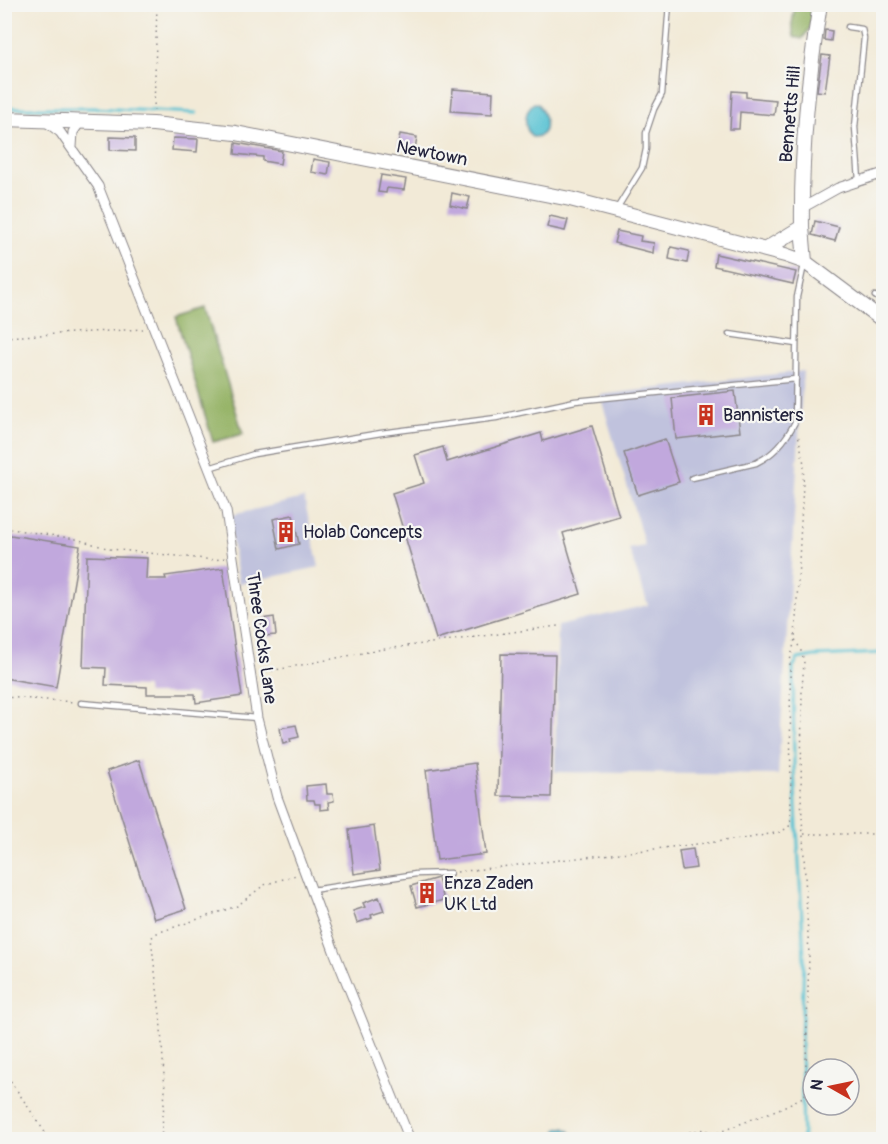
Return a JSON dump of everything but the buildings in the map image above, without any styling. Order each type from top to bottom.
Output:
[{"type":"main road","name":"Bennetts Hill","points":[[805,262],[802,208],[807,102],[820,4]]},
{"type":"main road","name":"Newtown","points":[[4,119],[153,124],[236,133],[570,199],[766,249],[805,262],[884,321]]},
{"type":"main road","points":[[766,249],[802,226]]},
{"type":"street","name":"Three Cocks Lane","points":[[45,121],[60,132],[98,186],[226,511],[257,718],[277,797],[304,873],[410,1140]]},
{"type":"street","points":[[72,147],[73,132],[80,122]]},
{"type":"street","points":[[802,208],[838,188],[884,173]]},
{"type":"lane","points":[[616,210],[642,168],[646,149],[646,133],[662,94],[669,4]]},
{"type":"lane","points":[[848,27],[862,29],[864,38],[855,128],[858,180]]},
{"type":"lane","points":[[692,478],[765,459],[784,440],[795,422],[797,297],[805,262]]},
{"type":"lane","points":[[875,296],[884,302]]},
{"type":"lane","points":[[729,334],[796,344]]},
{"type":"lane","points":[[208,468],[254,454],[381,433],[496,418],[575,401],[796,379]]},
{"type":"lane","points":[[81,703],[257,718]]},
{"type":"lane","points":[[312,890],[416,874],[450,873]]},
{"type":"path","points":[[153,117],[158,4]]},
{"type":"path","points":[[4,337],[153,329]]},
{"type":"path","points":[[450,873],[749,838],[780,832],[789,827],[791,818],[790,661],[795,639],[804,464],[795,422]]},
{"type":"path","points":[[4,528],[76,539],[110,549],[215,560],[234,556]]},
{"type":"path","points":[[251,675],[378,650],[558,626]]},
{"type":"path","points":[[712,1135],[806,1096],[808,955],[803,834],[802,688],[804,663],[795,639]]},
{"type":"path","points":[[4,698],[81,703]]},
{"type":"path","points":[[803,834],[884,834]]},
{"type":"path","points":[[161,1140],[165,1091],[160,1014],[151,938],[157,933],[237,906],[264,885],[304,873]]},
{"type":"path","points":[[4,1071],[50,1140]]},
{"type":"path","points":[[648,1140],[705,1129],[712,1135],[712,1140]]},
{"type":"shaded area","points":[[803,371],[778,775],[555,772],[558,626],[648,605],[629,549],[645,546],[600,395]]},
{"type":"shaded area","points":[[304,498],[319,567],[239,584],[228,516]]},
{"type":"green space","points":[[795,5],[815,5],[809,30],[802,39],[794,37],[792,24]]},
{"type":"green space","points":[[205,308],[243,434],[213,442],[176,317]]},
{"type":"water","points":[[534,103],[538,104],[541,109],[546,125],[542,134],[532,137],[527,129],[526,119],[528,110]]},
{"type":"water","points":[[558,1128],[568,1130],[574,1139],[554,1139]]},
{"type":"waterway","points":[[4,108],[94,108],[196,113]]},
{"type":"waterway","points":[[803,1140],[801,1043],[804,958],[794,769],[793,667],[798,659],[814,656],[884,653]]},
{"type":"waterway","points":[[678,1140],[697,1135],[703,1137],[704,1140]]},
{"type":"place","name":"Bannisters","points":[[706,415]]},
{"type":"place","name":"Holab Concepts","points":[[286,532]]},
{"type":"place","name":"Enza Zaden UK Ltd","points":[[427,893]]}]
